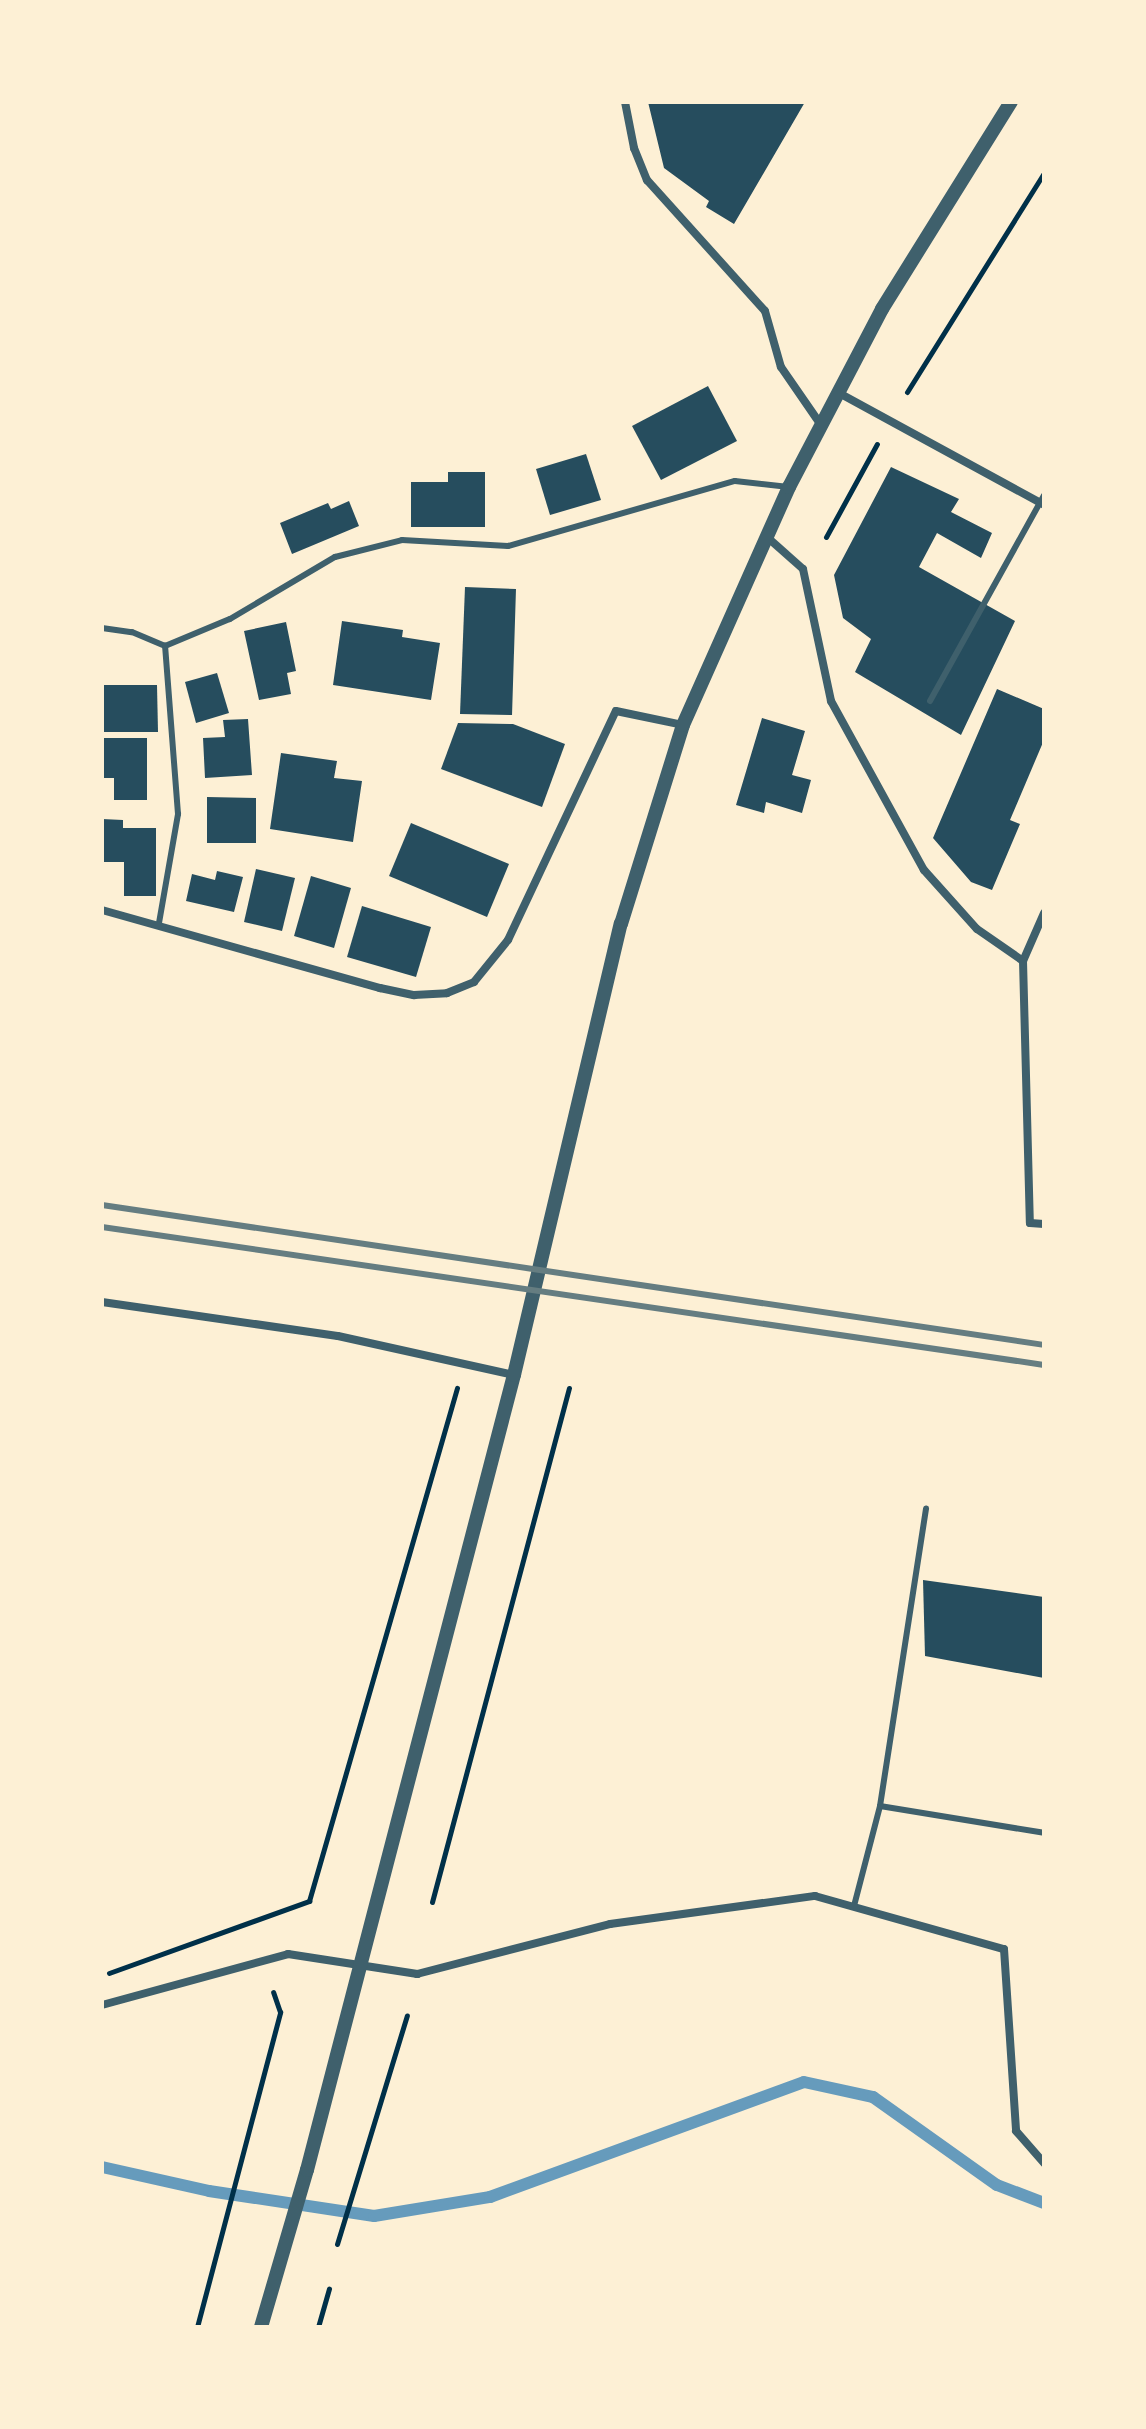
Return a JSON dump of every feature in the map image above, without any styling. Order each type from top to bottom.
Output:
[{"type":"street","points":[[625,102],[634,148],[647,180],[765,311],[781,367],[821,425]]},
{"type":"street","points":[[261,2327],[307,2170],[357,1964],[514,1375],[621,924],[683,725],[789,487],[882,309],[1011,102]]},
{"type":"street","points":[[839,393],[1042,501]]},
{"type":"street","points":[[766,536],[803,569],[831,701],[924,870],[977,929],[1023,961]]},
{"type":"street","points":[[102,910],[159,923],[380,988],[414,995],[447,993],[474,982],[508,940],[616,711],[683,725]]},
{"type":"street","points":[[1044,913],[1023,961],[1030,1223],[1044,1224]]},
{"type":"street","points":[[102,1302],[338,1336],[514,1375]]},
{"type":"street","points":[[102,2005],[288,1954],[417,1974],[610,1924],[815,1896],[1004,1949],[1016,2131],[1044,2163]]},
{"type":"lane","points":[[102,628],[132,632],[165,646],[230,619],[335,557],[402,540],[508,546],[735,481],[789,487]]},
{"type":"lane","points":[[930,701],[1042,501]]},
{"type":"lane","points":[[159,923],[178,814],[165,646]]},
{"type":"lane","points":[[854,1906],[880,1806],[926,1509]]},
{"type":"lane","points":[[880,1806],[1044,1833]]},
{"type":"path","points":[[907,392],[1044,173]]},
{"type":"path","points":[[826,537],[877,444]]},
{"type":"path","points":[[102,1975],[309,1901],[464,1364]]},
{"type":"path","points":[[432,1902],[569,1388]]},
{"type":"path","points":[[197,2327],[237,2185],[280,2012],[273,1992]]},
{"type":"path","points":[[337,2244],[407,2015]]},
{"type":"path","points":[[318,2327],[329,2289]]},
{"type":"building","points":[[648,102],[805,102],[734,224],[706,207],[709,201],[664,168]]},
{"type":"building","points":[[708,386],[737,441],[661,480],[632,426]]},
{"type":"building","points":[[586,454],[601,500],[550,515],[536,469]]},
{"type":"building","points":[[891,467],[959,499],[951,512],[992,533],[981,558],[937,533],[919,567],[1015,621],[961,735],[855,672],[871,639],[843,618],[834,575]]},
{"type":"building","points":[[448,472],[485,472],[485,527],[411,527],[411,482],[448,482]]},
{"type":"building","points":[[349,501],[359,526],[292,554],[280,523],[328,503],[331,509]]},
{"type":"building","points":[[465,587],[516,589],[512,715],[460,714]]},
{"type":"building","points":[[342,621],[403,630],[402,637],[440,643],[431,700],[333,685]]},
{"type":"building","points":[[286,622],[296,671],[287,673],[291,694],[259,700],[244,631]]},
{"type":"building","points":[[217,673],[229,713],[196,723],[185,682]]},
{"type":"building","points":[[102,685],[157,685],[158,732],[102,732]]},
{"type":"building","points":[[997,689],[1044,709],[1044,740],[1010,820],[1020,824],[992,890],[971,882],[933,838]]},
{"type":"building","points":[[762,718],[805,731],[792,775],[811,780],[802,813],[766,802],[764,813],[736,805]]},
{"type":"building","points":[[248,719],[252,775],[205,778],[203,738],[225,737],[223,720]]},
{"type":"building","points":[[458,723],[513,724],[565,744],[542,807],[441,769]]},
{"type":"building","points":[[102,738],[147,738],[147,800],[114,800],[114,778],[102,778]]},
{"type":"building","points":[[281,753],[337,761],[334,778],[362,781],[353,842],[270,829]]},
{"type":"building","points":[[207,797],[256,798],[256,843],[207,843]]},
{"type":"building","points":[[102,819],[123,820],[123,828],[156,828],[156,896],[124,896],[124,862],[102,862]]},
{"type":"building","points":[[411,823],[509,864],[487,917],[389,876]]},
{"type":"building","points":[[256,869],[295,878],[282,931],[244,922]]},
{"type":"building","points":[[217,871],[243,877],[234,912],[186,901],[192,874],[215,880]]},
{"type":"building","points":[[311,876],[351,888],[334,948],[294,936]]},
{"type":"building","points":[[362,906],[431,927],[416,977],[347,957]]},
{"type":"building","points":[[923,1580],[1044,1597],[1044,1678],[925,1656]]},
{"type":"waterway","points":[[102,2167],[209,2191],[374,2216],[490,2197],[804,2082],[873,2097],[997,2185],[1044,2203]]},
{"type":"railway","points":[[102,1205],[1044,1345]]},
{"type":"railway","points":[[102,1227],[1044,1365]]}]
